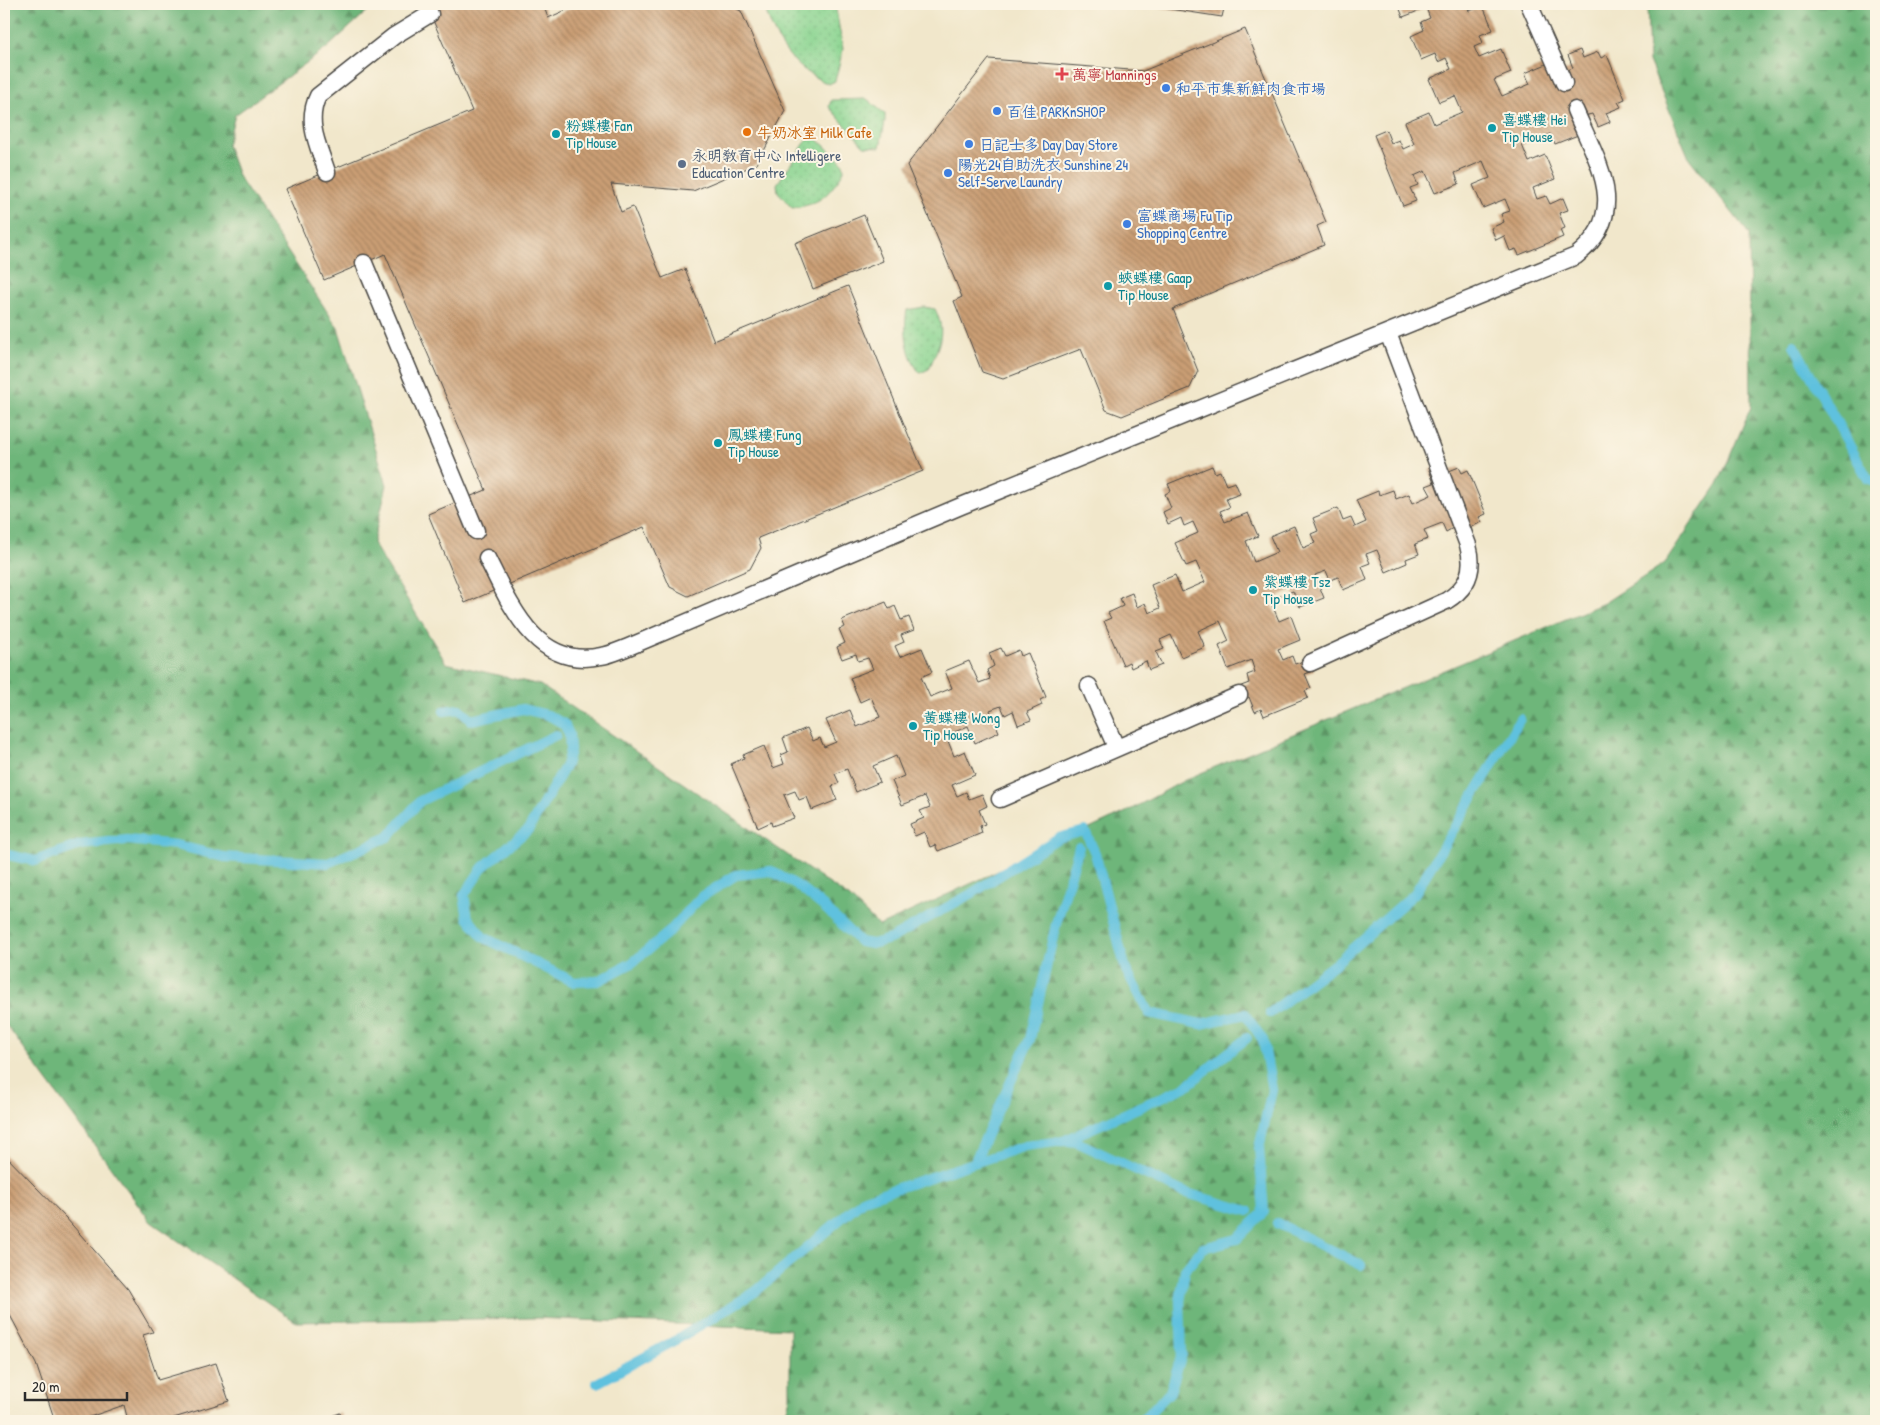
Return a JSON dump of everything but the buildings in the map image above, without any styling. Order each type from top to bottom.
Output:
[{"type":"lane","points":[[1529,4],[1564,83]]},
{"type":"lane","points":[[326,172],[311,120],[318,96],[394,36],[430,14]]},
{"type":"lane","points":[[487,558],[527,631],[548,648],[573,656],[587,658],[602,656],[961,506],[1576,256],[1588,246],[1598,233],[1605,218],[1607,194],[1603,178],[1575,110]]},
{"type":"lane","points":[[364,263],[476,531]]},
{"type":"lane","points":[[1310,663],[1419,615],[1456,596],[1469,578],[1471,568],[1468,545],[1388,333]]},
{"type":"lane","points":[[1089,686],[1116,747]]},
{"type":"lane","points":[[1000,799],[1239,695]]},
{"type":"green space","points":[[4,4],[375,4],[327,48],[235,115],[227,145],[238,176],[338,328],[387,485],[373,543],[446,663],[540,685],[850,898],[879,926],[1124,813],[1189,778],[1604,603],[1665,563],[1718,484],[1751,407],[1749,234],[1689,158],[1649,61],[1647,4],[1876,4],[1876,1421],[784,1421],[790,1397],[790,1329],[535,1318],[296,1322],[151,1222],[4,1022]]},
{"type":"green space","points":[[764,4],[835,4],[843,49],[835,81],[829,84],[805,71],[795,62],[773,30]]},
{"type":"green space","points":[[867,99],[885,114],[880,147],[864,146],[829,107],[831,100]]},
{"type":"green space","points":[[815,137],[843,163],[844,171],[824,197],[810,204],[792,208],[778,192],[777,184],[807,140]]},
{"type":"green space","points":[[924,307],[935,309],[939,318],[941,333],[938,347],[929,369],[920,373],[909,351],[906,318],[907,310]]},
{"type":"waterway","points":[[1794,345],[1868,479],[1876,481]]},
{"type":"waterway","points":[[444,711],[459,709],[471,720],[523,709],[548,715],[564,724],[569,734],[570,750],[566,765],[528,830],[483,867],[464,895],[468,918],[483,937],[574,982],[598,981],[632,963],[669,932],[700,898],[736,875],[771,871],[798,886],[824,907],[860,942],[872,944],[890,939],[971,894],[1058,838],[1085,831],[1095,853],[1126,970],[1149,1013],[1201,1024],[1245,1014],[1263,1040],[1272,1090],[1259,1148],[1264,1212],[1237,1239],[1203,1248],[1185,1270],[1180,1302],[1182,1354],[1170,1392],[1141,1421]]},
{"type":"waterway","points":[[1270,1013],[1336,963],[1415,893],[1520,719]]},
{"type":"waterway","points":[[4,854],[35,861],[80,845],[127,840],[176,845],[224,857],[328,863],[388,837],[420,801],[556,735]]},
{"type":"waterway","points":[[975,1161],[1030,1039],[1056,924],[1079,847]]},
{"type":"waterway","points":[[597,1383],[676,1340],[755,1292],[864,1199],[1025,1146],[1063,1141],[1185,1087],[1247,1038]]},
{"type":"waterway","points":[[1065,1141],[1077,1142],[1183,1192],[1248,1211]]},
{"type":"waterway","points":[[1277,1223],[1361,1265]]},
{"type":"place","name":"萬寧 Mannings","points":[[1062,74]]},
{"type":"place","name":"和平市集新鮮肉食市場","points":[[1166,88]]},
{"type":"place","name":"百佳 PARKnSHOP","points":[[997,111]]},
{"type":"place","name":"喜蝶樓 Hei Tip House","points":[[1492,128]]},
{"type":"place","name":"牛奶冰室 Milk Cafe","points":[[747,132]]},
{"type":"place","name":"粉蝶樓 Fan Tip House","points":[[556,134]]},
{"type":"place","name":"日記士多 Day Day Store","points":[[969,144]]},
{"type":"place","name":"永明教育中心 Intelligere Education Centre","points":[[682,164]]},
{"type":"place","name":"陽光24自助洗衣 Sunshine 24 Self-Serve Laundry","points":[[948,173]]},
{"type":"place","name":"富蝶商場 Fu Tip Shopping Centre","points":[[1127,224]]},
{"type":"place","name":"蛺蝶樓 Gaap Tip House","points":[[1108,286]]},
{"type":"place","name":"鳳蝶樓 Fung Tip House","points":[[718,443]]},
{"type":"place","name":"紫蝶樓 Tsz Tip House","points":[[1253,590]]},
{"type":"place","name":"黃蝶樓 Wong Tip House","points":[[913,726]]}]
